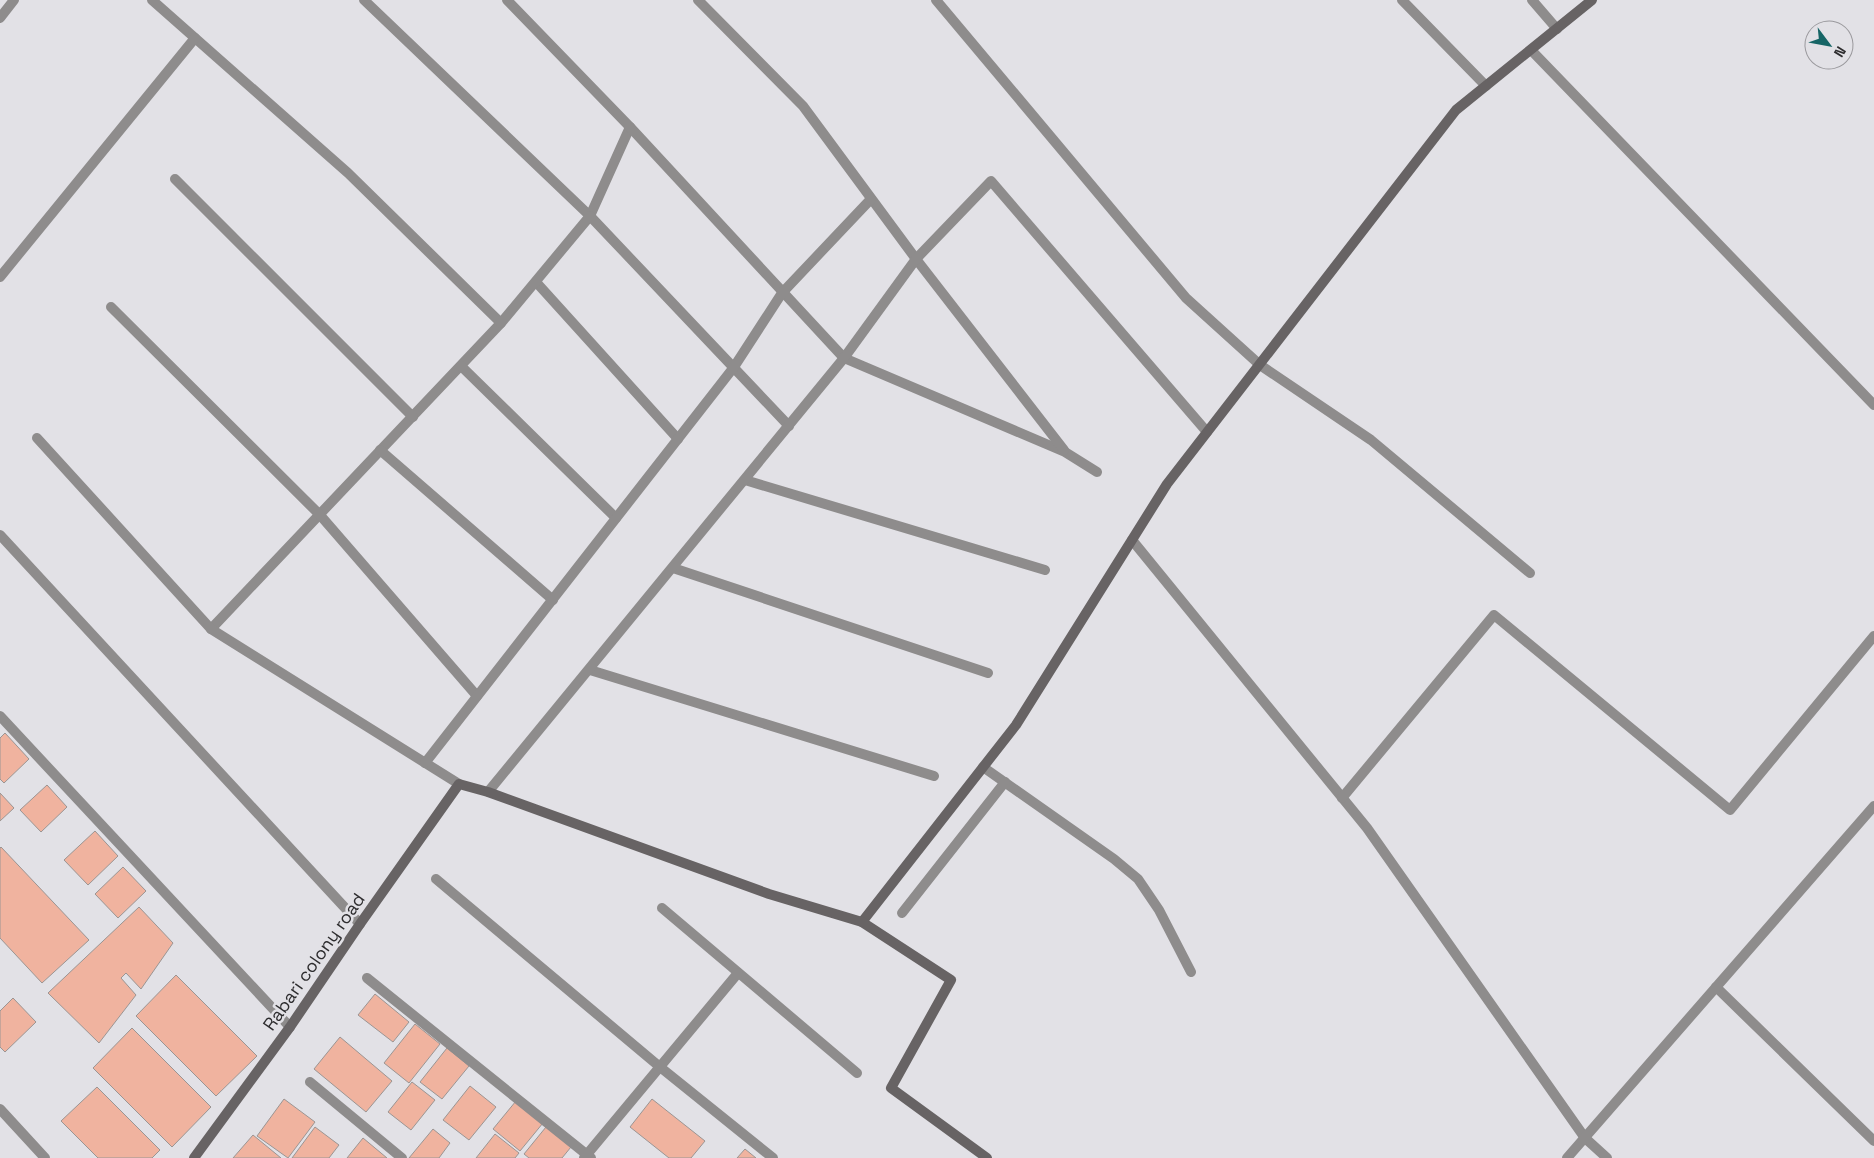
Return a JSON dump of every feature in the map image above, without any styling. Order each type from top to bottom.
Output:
[{"type":"street","points":[[0,18],[14,0]]},
{"type":"street","points":[[152,0],[348,173],[501,324]]},
{"type":"street","points":[[364,0],[590,216],[789,426]]},
{"type":"street","points":[[507,0],[630,127],[844,358],[1065,452],[1097,472]]},
{"type":"street","points":[[698,0],[802,106],[916,259],[1065,452]]},
{"type":"street","points":[[936,0],[1186,298],[1260,364],[1371,440],[1530,573]]},
{"type":"street","points":[[1402,0],[1486,86]]},
{"type":"street","points":[[1532,0],[1557,28]]},
{"type":"street","points":[[862,922],[1016,725],[1167,484],[1456,110],[1592,0]]},
{"type":"street","points":[[0,277],[195,38]]},
{"type":"street","points":[[1531,50],[1874,405]]},
{"type":"street","points":[[211,629],[501,324],[590,216],[630,127]]},
{"type":"street","points":[[176,178],[412,417]]},
{"type":"street","points":[[488,792],[844,358],[916,259],[991,181],[1207,432]]},
{"type":"street","points":[[425,763],[734,367],[782,293],[871,198]]},
{"type":"street","points":[[536,282],[678,439]]},
{"type":"street","points":[[111,307],[320,515],[478,696]]},
{"type":"street","points":[[461,366],[616,518]]},
{"type":"street","points":[[37,438],[211,629],[459,784],[488,792],[768,894],[862,922],[951,980],[891,1088],[987,1158]]},
{"type":"street","points":[[380,450],[553,600]]},
{"type":"street","points":[[744,480],[1045,570]]},
{"type":"street","points":[[0,535],[360,924]]},
{"type":"street","points":[[1132,540],[1367,828],[1584,1138],[1607,1158]]},
{"type":"street","points":[[673,568],[988,673]]},
{"type":"street","points":[[1342,798],[1494,614],[1730,810],[1874,636]]},
{"type":"street","points":[[590,670],[934,776]]},
{"type":"street","points":[[0,716],[290,1027]]},
{"type":"street","points":[[983,767],[1114,859],[1138,879],[1159,910],[1191,972]]},
{"type":"street","points":[[902,913],[1005,782]]},
{"type":"street","name":"Rabari colony road","points":[[194,1158],[290,1027],[459,784]]},
{"type":"street","points":[[1567,1158],[1874,806]]},
{"type":"street","points":[[436,879],[660,1067],[774,1158]]},
{"type":"street","points":[[662,908],[856,1073]]},
{"type":"street","points":[[367,978],[587,1157],[738,973]]},
{"type":"street","points":[[1716,987],[1874,1141]]},
{"type":"street","points":[[310,1082],[402,1158]]},
{"type":"street","points":[[0,1109],[45,1158]]},
{"type":"building","points":[[5,733],[29,759],[4,783],[0,779],[0,738]]},
{"type":"building","points":[[47,785],[67,807],[41,832],[20,810]]},
{"type":"building","points":[[0,793],[14,808],[0,821]]},
{"type":"building","points":[[95,831],[118,856],[88,885],[64,860]]},
{"type":"building","points":[[1,847],[89,940],[42,983],[0,938]]},
{"type":"building","points":[[123,867],[146,891],[118,918],[95,894]]},
{"type":"building","points":[[139,907],[173,943],[141,989],[126,973],[121,978],[136,995],[99,1043],[48,993]]},
{"type":"building","points":[[176,975],[257,1056],[216,1096],[136,1016]]},
{"type":"building","points":[[375,994],[409,1022],[393,1042],[358,1015]]},
{"type":"building","points":[[13,998],[36,1022],[5,1052],[0,1047],[0,1011]]},
{"type":"building","points":[[415,1024],[440,1044],[409,1083],[384,1063]]},
{"type":"building","points":[[132,1028],[211,1107],[172,1147],[93,1068]]},
{"type":"building","points":[[340,1037],[392,1081],[366,1112],[314,1069]]},
{"type":"building","points":[[447,1048],[469,1066],[442,1099],[420,1082]]},
{"type":"building","points":[[412,1082],[435,1100],[411,1130],[388,1112]]},
{"type":"building","points":[[470,1086],[496,1107],[469,1140],[443,1120]]},
{"type":"building","points":[[97,1087],[160,1150],[152,1158],[98,1158],[61,1121]]},
{"type":"building","points":[[284,1099],[315,1122],[288,1158],[257,1136]]},
{"type":"building","points":[[652,1099],[705,1141],[691,1158],[669,1158],[630,1127]]},
{"type":"building","points":[[516,1101],[543,1123],[520,1151],[493,1129]]},
{"type":"building","points":[[315,1127],[339,1145],[329,1158],[292,1158]]},
{"type":"building","points":[[546,1127],[571,1147],[562,1158],[529,1158],[524,1154]]},
{"type":"building","points":[[433,1129],[450,1143],[439,1158],[409,1158]]},
{"type":"building","points":[[495,1134],[519,1153],[515,1158],[476,1158]]},
{"type":"building","points":[[253,1135],[281,1158],[233,1158]]},
{"type":"building","points":[[363,1138],[387,1158],[347,1158]]},
{"type":"building","points":[[745,1149],[756,1158],[737,1158]]}]
